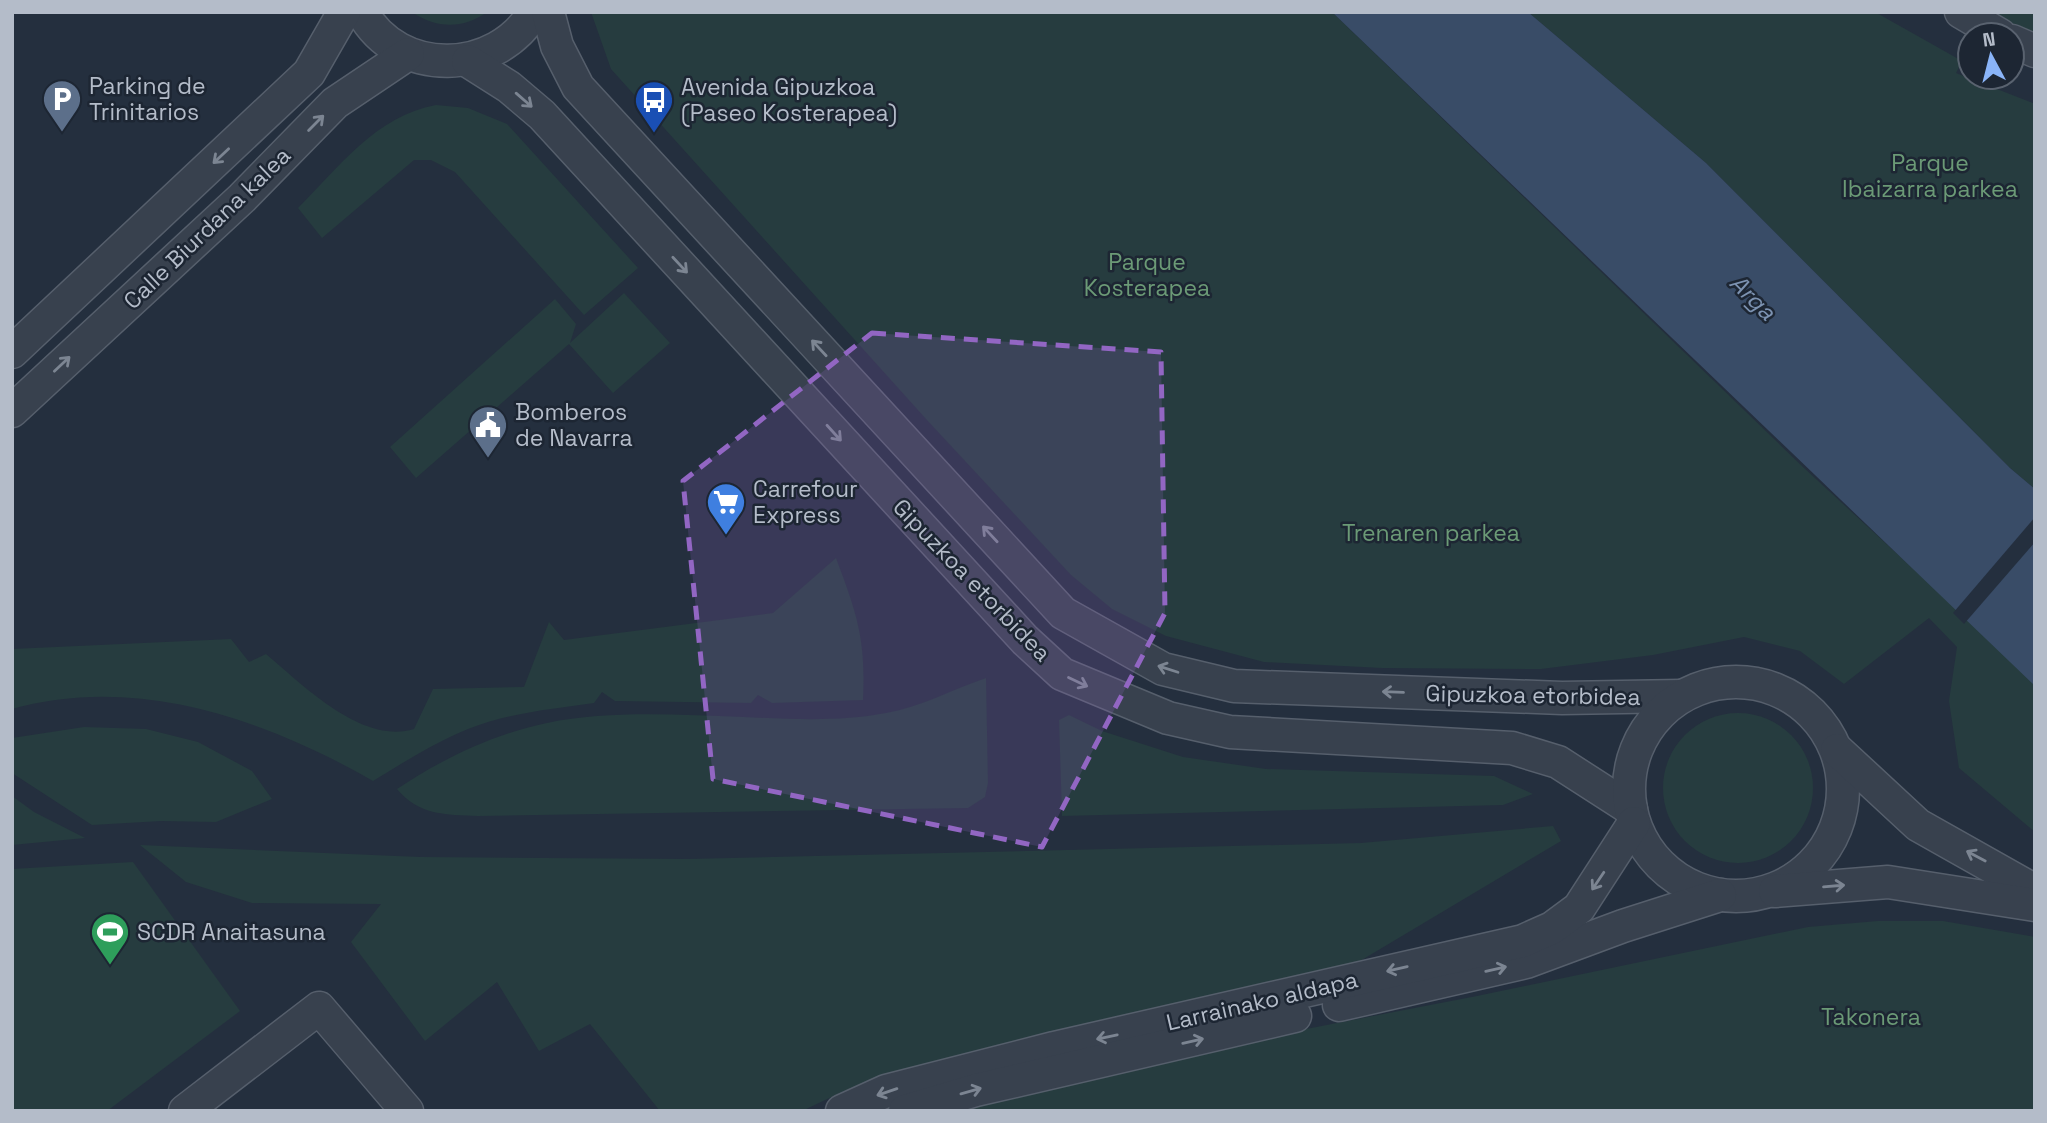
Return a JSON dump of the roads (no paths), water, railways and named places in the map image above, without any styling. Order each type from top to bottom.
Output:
[{"type":"street","name":"Calle Biurdana kalea","points":[[12,352],[309,73],[344,12]]},
{"type":"street","points":[[362,12],[383,38],[408,54],[438,62],[468,61],[500,48],[526,26],[534,12]]},
{"type":"street","name":"Gipuzkoa etorbidea","points":[[548,12],[557,46],[578,87],[1063,613],[1163,669],[1234,686],[1562,698],[1682,696]]},
{"type":"street","points":[[1961,12],[1976,21]]},
{"type":"street","name":"Calle Biurdana kalea","points":[[12,411],[242,198],[335,103],[408,54]]},
{"type":"street","name":"Gipuzkoa etorbidea","points":[[468,61],[509,87],[542,115],[1025,640],[1062,674],[1168,719],[1230,732],[1513,748],[1558,762],[1632,816]]},
{"type":"street","points":[[2035,891],[1918,825],[1837,750],[1814,716],[1782,692],[1756,683],[1728,682],[1704,686],[1682,696],[1661,712],[1644,733],[1634,757],[1629,783],[1632,816],[1644,844],[1676,878],[1720,895],[1888,882],[2035,905]]},
{"type":"street","points":[[1766,891],[1798,876],[1823,852],[1839,820],[1844,785],[1837,750]]},
{"type":"street","name":"Larrainako aldapa","points":[[842,1111],[886,1091],[1054,1048],[1246,1007],[1393,969],[1523,941],[1552,928],[1579,908],[1632,816]]},
{"type":"street","name":"Larrainako aldapa","points":[[905,1111],[976,1090],[1526,962],[1623,926],[1720,895]]},
{"type":"street","points":[[185,1111],[320,1008],[407,1111]]},
{"type":"water","name":"Arga","points":[[1332,12],[1528,12],[1706,163],[2010,468],[2035,489],[2035,686]]},
{"type":"place","name":"Parking de Trinitarios","points":[[62,133]]},
{"type":"place","name":"Avenida Gipuzkoa (Paseo Kosterapea)","points":[[654,134]]},
{"type":"place","name":"Bomberos de Navarra","points":[[488,459]]},
{"type":"place","name":"Carrefour Express","points":[[726,536]]},
{"type":"place","name":"SCDR Anaitasuna","points":[[110,966]]},
{"type":"park label","name":"Parque Ibaizarra parkea","points":[[1930,176]]},
{"type":"park label","name":"Parque Kosterapea","points":[[1147,275]]},
{"type":"park label","name":"Trenaren parkea","points":[[1431,533]]},
{"type":"park label","name":"Takonera","points":[[1871,1017]]}]
